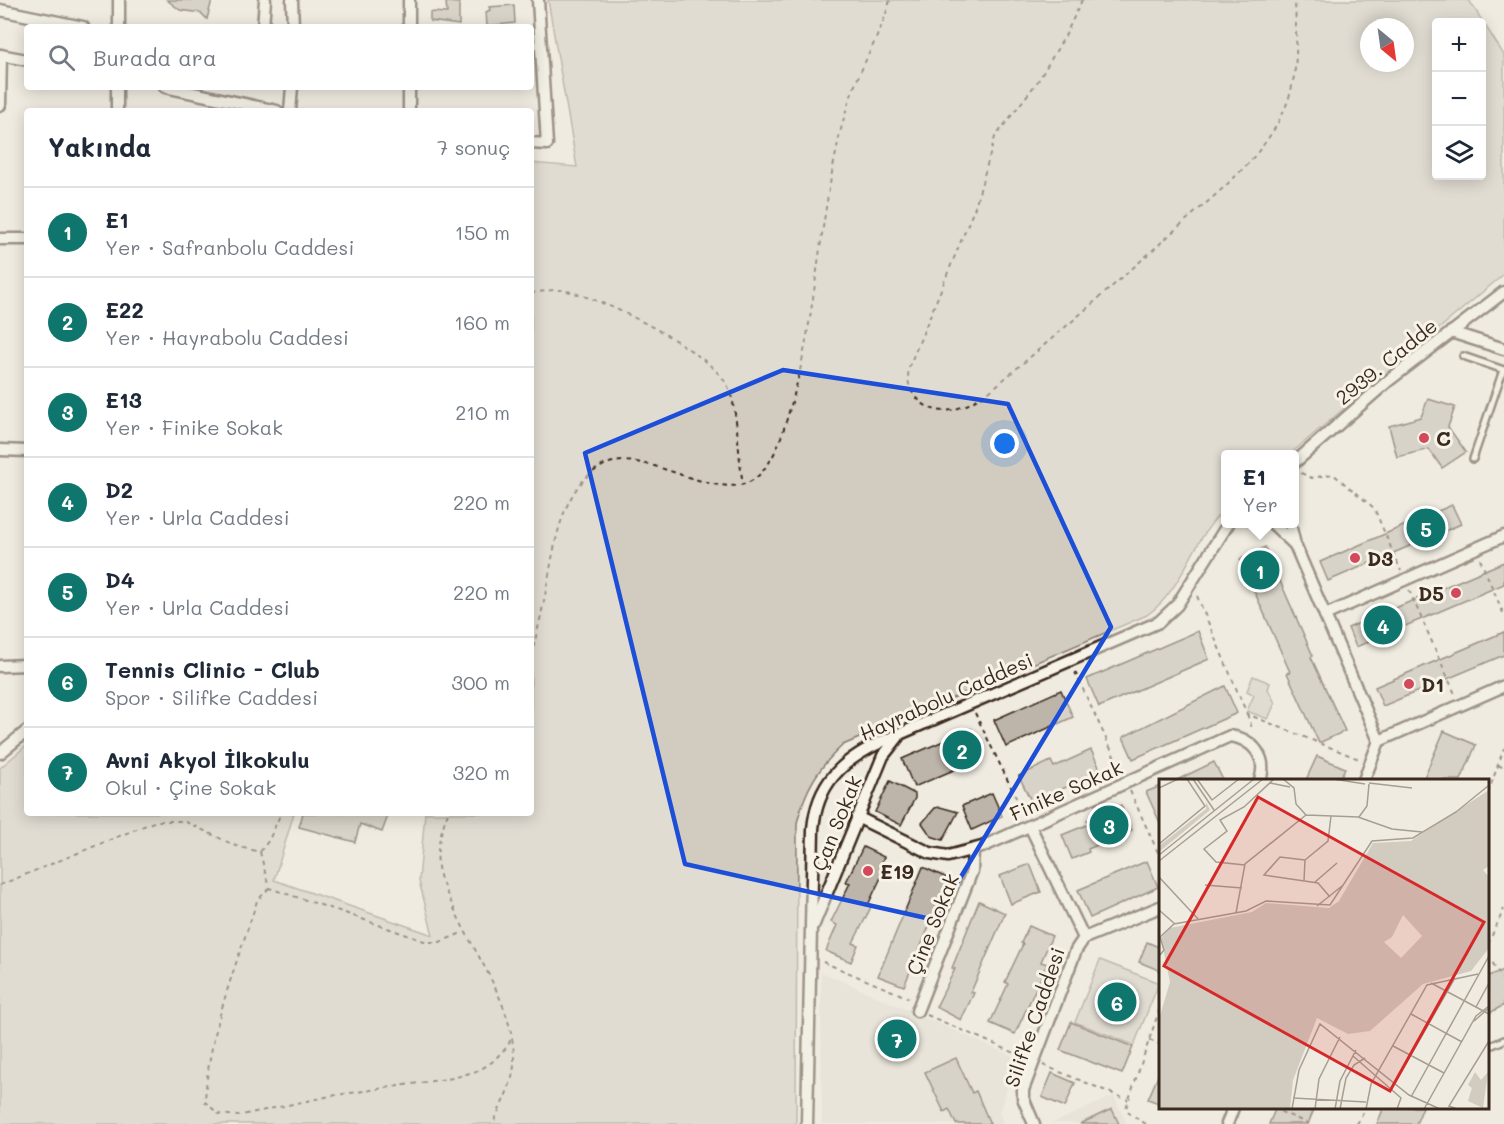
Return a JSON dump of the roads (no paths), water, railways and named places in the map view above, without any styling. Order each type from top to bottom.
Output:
[{"type":"street","points":[[119,0],[119,24]]},
{"type":"street","points":[[263,24],[265,0]]},
{"type":"street","points":[[292,0],[293,24]]},
{"type":"street","points":[[409,0],[409,24]]},
{"type":"street","points":[[534,143],[547,144],[538,0]]},
{"type":"street","points":[[0,10],[68,24]]},
{"type":"street","points":[[0,105],[0,55],[24,59]]},
{"type":"street","points":[[117,90],[117,108]]},
{"type":"street","points":[[180,90],[264,108]]},
{"type":"street","points":[[225,99],[227,90]]},
{"type":"street","points":[[290,108],[292,90]]},
{"type":"street","points":[[409,90],[409,108]]},
{"type":"street","points":[[0,239],[24,239]]},
{"type":"street","name":"2939. Cadde","points":[[1299,463],[1375,392],[1504,292]]},
{"type":"street","points":[[1451,332],[1504,349]]},
{"type":"street","points":[[0,450],[24,451]]},
{"type":"street","name":"Hayrabolu Caddesi","points":[[807,1124],[813,830],[815,813],[822,793],[833,776],[852,758],[903,732],[1166,618],[1177,605],[1225,528]]},
{"type":"street","points":[[1277,528],[1295,545]]},
{"type":"street","points":[[1291,528],[1295,545],[1378,741],[1364,779]]},
{"type":"street","points":[[1325,615],[1504,536]]},
{"type":"street","points":[[0,666],[24,665]]},
{"type":"street","points":[[1378,741],[1504,686]]},
{"type":"street","name":"Çan Sokak","points":[[811,933],[886,751],[903,732]]},
{"type":"street","points":[[0,753],[24,733]]},
{"type":"street","name":"Finike Sokak","points":[[857,817],[934,855],[948,856],[973,850],[1030,826],[1227,736],[1236,737],[1252,745],[1263,763],[1260,779]]},
{"type":"street","name":"Silifke Caddesi","points":[[1030,826],[1084,938],[1076,950],[1033,1061],[1022,1096],[1034,1124]]},
{"type":"street","name":"Çine Sokak","points":[[918,1006],[972,871],[973,850]]},
{"type":"street","points":[[1084,938],[1159,908]]},
{"type":"street","points":[[1227,1124],[1232,1109]]},
{"type":"lane","points":[[1463,356],[1504,370],[1473,459]]},
{"type":"lane","points":[[1489,1047],[1504,1040]]},
{"type":"place","name":"C","points":[[1424,438]]},
{"type":"place","name":"D4","points":[[1426,528]]},
{"type":"place","name":"D3","points":[[1355,558]]},
{"type":"place","name":"E1","points":[[1260,570]]},
{"type":"place","name":"D5","points":[[1456,593]]},
{"type":"place","name":"D2","points":[[1383,625]]},
{"type":"place","name":"D1","points":[[1409,684]]},
{"type":"place","name":"E22","points":[[962,750]]},
{"type":"place","name":"E13","points":[[1109,825]]},
{"type":"place","name":"E19","points":[[868,871]]},
{"type":"place","name":"Tennis Clinic - Club","points":[[1117,1002]]},
{"type":"place","name":"Avni Akyol İlkokulu","points":[[897,1039]]}]
